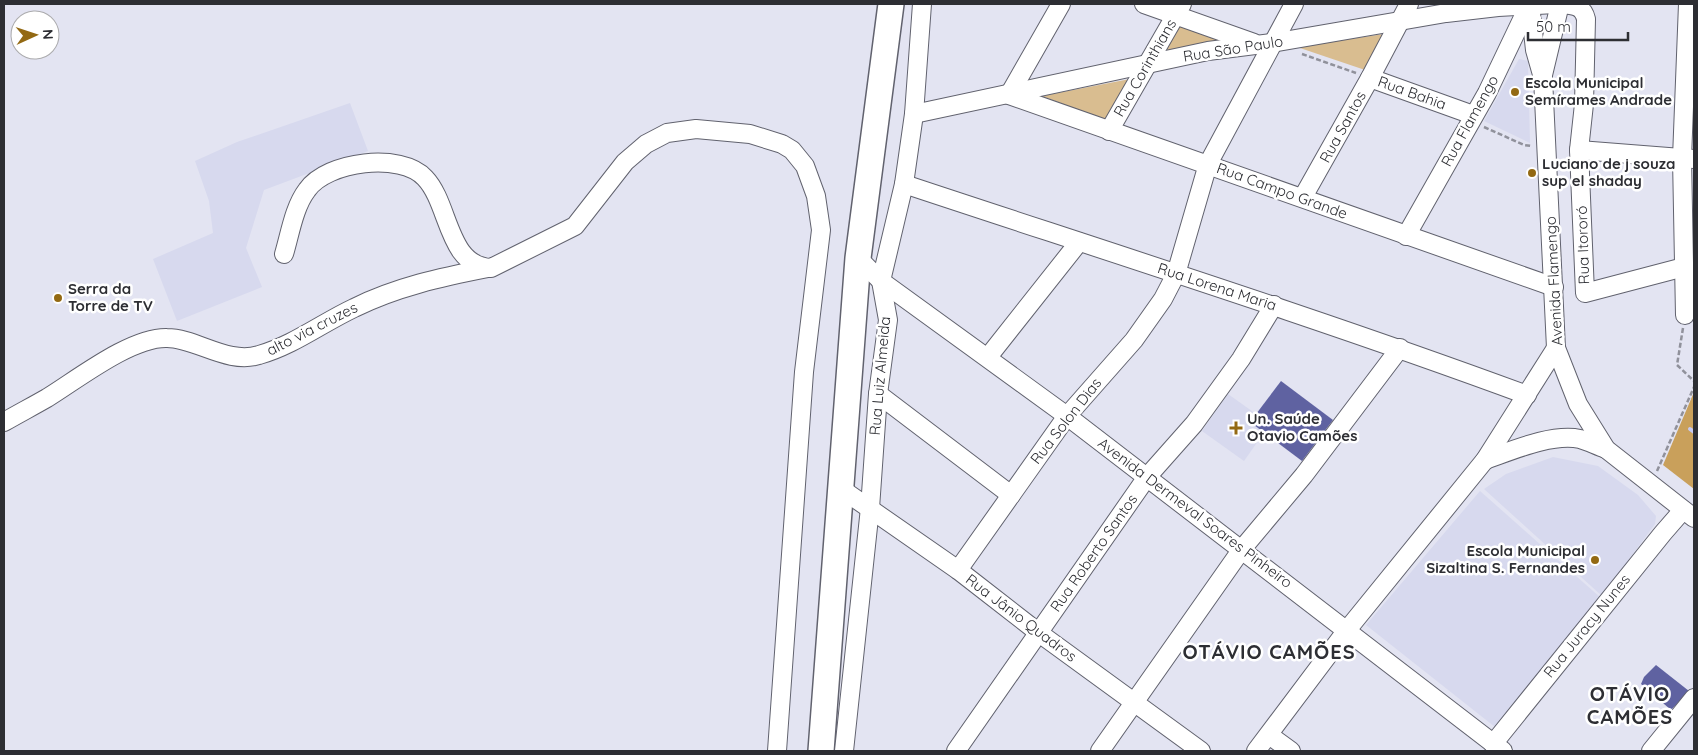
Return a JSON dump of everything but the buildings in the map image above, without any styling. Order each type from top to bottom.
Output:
[{"type":"highway","points":[[821,751],[858,258],[891,4]]},
{"type":"street","name":"Rua Luiz Almeida","points":[[844,751],[870,508],[878,394],[888,320],[881,281],[904,184],[914,114],[922,4]]},
{"type":"street","points":[[1009,95],[1061,4]]},
{"type":"street","points":[[1144,4],[1179,9],[1264,43]]},
{"type":"street","name":"Rua Solon Dias","points":[[958,570],[1067,416],[1144,326],[1163,299],[1176,274],[1208,164],[1264,43],[1294,4]]},
{"type":"street","name":"Rua Santos","points":[[1303,197],[1370,78],[1398,20],[1409,4]]},
{"type":"street","name":"Avenida Flamengo","points":[[1530,4],[1535,50],[1542,78],[1556,348],[1578,404],[1606,449],[1689,514]]},
{"type":"street","name":"Rua Flamengo","points":[[1406,236],[1473,115],[1487,94],[1530,4]]},
{"type":"street","name":"Rua São Paulo","points":[[914,114],[1149,64],[1398,20],[1498,6],[1555,4]]},
{"type":"street","name":"Avenida Flamengo","points":[[1542,78],[1561,4]]},
{"type":"street","name":"Rua Itororó","points":[[1561,4],[1578,7],[1586,19],[1584,104],[1579,150],[1585,293],[1684,267]]},
{"type":"street","points":[[1685,315],[1688,4]]},
{"type":"street","name":"Rua Corinthians","points":[[1109,131],[1179,9]]},
{"type":"street","name":"Rua Bahia","points":[[1370,78],[1473,115]]},
{"type":"street","name":"Rua Campo Grande","points":[[1009,95],[1554,287]]},
{"type":"street","name":"alto via cruzes","points":[[4,422],[112,358],[150,338],[170,338],[238,357],[253,357],[287,345],[354,307],[382,295],[434,279],[491,268],[575,226],[625,162],[646,144],[667,133],[696,129],[750,134],[787,147],[800,157],[805,166],[817,202],[821,230],[804,372],[777,751]]},
{"type":"street","points":[[1579,150],[1688,158]]},
{"type":"street","points":[[284,254],[300,204],[307,190],[315,181],[344,166],[358,163],[382,163],[408,169],[425,177],[434,191],[454,239],[468,260],[477,266],[491,268]]},
{"type":"street","name":"Rua Lorena Maria","points":[[904,184],[1274,305],[1400,348],[1527,395]]},
{"type":"street","points":[[988,357],[1079,242]]},
{"type":"street","name":"Avenida Dermeval Soares Pinheiro","points":[[858,258],[881,281],[1067,416],[1498,748]]},
{"type":"street","name":"Rua Roberto Santos","points":[[956,751],[1147,477],[1194,424],[1241,359],[1274,305]]},
{"type":"street","points":[[1100,751],[1242,549],[1304,474],[1400,348]]},
{"type":"street","points":[[1256,751],[1347,630],[1485,460],[1556,348]]},
{"type":"street","points":[[878,394],[1011,495]]},
{"type":"street","points":[[1485,460],[1522,447],[1559,440],[1578,439],[1606,449]]},
{"type":"street","name":"Rua Jânio Quadros","points":[[840,488],[958,570],[1039,633],[1135,701],[1201,751]]},
{"type":"street","name":"Rua Juracy Nunes","points":[[1498,748],[1663,533],[1689,514]]},
{"type":"street","points":[[1651,751],[1694,698]]},
{"type":"street","points":[[1269,736],[1291,751]]},
{"type":"path","name":"Rua Bahia","points":[[1299,53],[1370,78]]},
{"type":"path","points":[[1473,115],[1479,125],[1501,136],[1524,145],[1547,148]]},
{"type":"path","points":[[1685,315],[1677,366],[1694,381]]},
{"type":"path","points":[[1651,484],[1694,387]]},
{"type":"shaded area","points":[[1178,19],[1238,42],[1161,55]]},
{"type":"shaded area","points":[[1384,34],[1368,71],[1297,47]]},
{"type":"shaded area","name":"Escola Municipal Semírames Andrade","points":[[1519,59],[1528,61],[1530,143],[1484,121]]},
{"type":"shaded area","points":[[1130,79],[1108,121],[1042,96]]},
{"type":"shaded area","points":[[350,103],[368,151],[264,190],[246,248],[262,287],[177,321],[153,259],[213,233],[209,201],[195,161],[237,142]]},
{"type":"shaded area","points":[[1694,392],[1694,489],[1663,465]]},
{"type":"shaded area","name":"Un. Saúde Otavio Camões","points":[[1228,394],[1270,424],[1244,461],[1202,431]]},
{"type":"shaded area","name":"Escola Municipal Sizaltina S. Fernandes","points":[[1553,457],[1598,466],[1638,495],[1656,516],[1655,524],[1602,596],[1484,489],[1506,474]]},
{"type":"shaded area","points":[[1480,491],[1601,598],[1500,731],[1366,625]]},
{"type":"waterway","points":[[1690,429],[1694,432]]},
{"type":"place","name":"Escola Municipal Semírames Andrade","points":[[1515,92]]},
{"type":"place","name":"Luciano de j souza sup el shaday","points":[[1532,173]]},
{"type":"place","name":"Serra da Torre de TV","points":[[58,298]]},
{"type":"place","name":"Un. Saúde Otavio Camões","points":[[1236,428]]},
{"type":"place","name":"Escola Municipal Sizaltina S. Fernandes","points":[[1595,560]]},
{"type":"district","name":"OTÁVIO CAMÕES","points":[[1269,652]]},
{"type":"district","name":"OTÁVIO CAMÕES","points":[[1630,706]]}]
